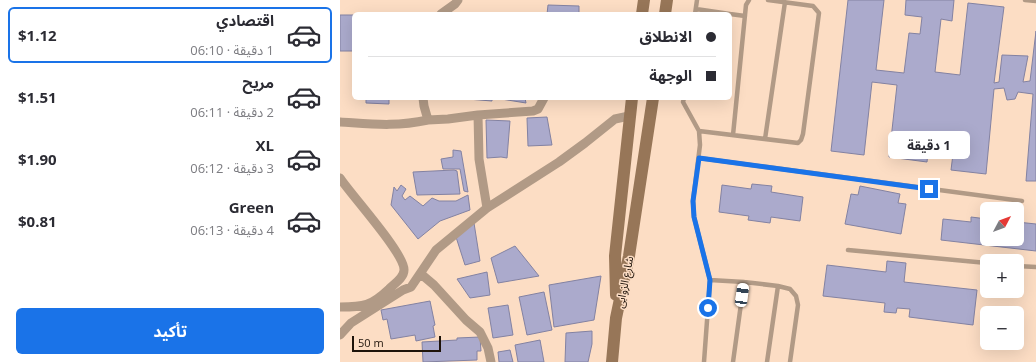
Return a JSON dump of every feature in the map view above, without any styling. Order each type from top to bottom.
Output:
[{"type":"street","points":[[444,12],[458,0]]},
{"type":"street","points":[[642,12],[644,0]]},
{"type":"street","points":[[665,12],[667,0]]},
{"type":"street","points":[[423,100],[428,120]]},
{"type":"street","points":[[340,122],[388,126],[403,125],[428,120],[532,111],[538,109],[543,100]]},
{"type":"street","name":"شارع الزوابى","points":[[616,318],[615,256],[632,100]]},
{"type":"street","name":"شارع الزوابى","points":[[616,318],[629,256],[653,100]]},
{"type":"street","points":[[478,115],[479,159],[487,208]]},
{"type":"street","points":[[340,335],[351,323],[402,290],[411,287],[436,250],[487,208],[559,162],[615,119],[629,116]]},
{"type":"street","points":[[340,178],[398,252],[404,268],[404,273],[400,278],[377,301],[362,306],[340,307]]},
{"type":"street","points":[[421,274],[434,285],[466,320],[480,332],[488,348],[491,362]]},
{"type":"street","points":[[615,359],[616,318]]},
{"type":"lane","points":[[695,12],[697,0]]},
{"type":"lane","points":[[734,135],[746,5],[749,0]]},
{"type":"lane","points":[[698,132],[798,143],[801,140],[804,134],[820,13],[813,6],[768,0]]},
{"type":"lane","points":[[1025,0],[1036,1]]},
{"type":"lane","points":[[765,139],[784,2]]},
{"type":"lane","points":[[732,14],[745,16]]},
{"type":"lane","points":[[684,100],[683,102],[698,132],[700,145],[693,201],[694,217],[710,280],[704,362]]},
{"type":"lane","points":[[699,158],[1022,201]]},
{"type":"lane","points":[[848,250],[980,262]]},
{"type":"lane","points":[[1024,266],[1036,267]]},
{"type":"lane","points":[[710,280],[744,282],[790,289],[796,296],[798,305],[790,362]]},
{"type":"lane","points":[[733,362],[744,282]]},
{"type":"lane","points":[[767,362],[778,286]]},
{"type":"building","points":[[848,0],[884,0],[876,70],[904,73],[909,33],[920,34],[922,17],[905,15],[906,0],[954,0],[952,21],[941,19],[935,72],[960,75],[968,3],[1004,7],[994,83],[999,82],[1002,55],[1028,56],[1023,82],[1030,81],[1036,31],[1036,181],[1026,181],[1033,94],[1018,92],[1015,99],[1007,100],[1004,88],[994,89],[986,174],[951,170],[953,154],[928,152],[927,162],[889,157],[897,85],[872,82],[864,155],[831,151]]},
{"type":"building","points":[[548,5],[579,6],[579,12],[547,12]]},
{"type":"building","points":[[340,15],[352,15],[352,51],[340,51]]},
{"type":"building","points":[[366,100],[389,100],[389,104],[366,103]]},
{"type":"building","points":[[507,100],[525,100],[526,103]]},
{"type":"building","points":[[547,117],[552,145],[528,146],[527,118]]},
{"type":"building","points":[[486,120],[510,121],[507,158],[487,158]]},
{"type":"building","points":[[453,150],[461,151],[468,192],[464,191],[460,169],[443,169],[441,159],[453,157]]},
{"type":"building","points":[[457,171],[460,194],[417,195],[413,172]]},
{"type":"building","points":[[752,184],[772,186],[771,192],[803,197],[800,221],[771,217],[770,223],[748,220],[749,216],[719,212],[722,185],[751,189]]},
{"type":"building","points":[[401,185],[406,189],[402,196],[405,200],[410,196],[423,206],[432,198],[439,201],[456,201],[468,195],[470,210],[440,221],[418,239],[391,205],[394,187],[397,191]]},
{"type":"building","points":[[860,186],[900,194],[898,203],[906,204],[901,234],[845,224],[851,194],[858,195]]},
{"type":"building","points":[[971,217],[980,218],[980,245],[941,240],[943,219],[971,222]]},
{"type":"building","points":[[474,223],[480,261],[465,265],[456,237]]},
{"type":"building","points":[[1024,223],[1036,224],[1036,251],[993,246],[1024,246]]},
{"type":"building","points":[[515,246],[539,276],[498,283],[491,258]]},
{"type":"building","points":[[887,261],[906,263],[904,282],[977,290],[973,325],[909,317],[910,309],[897,308],[896,313],[884,312],[885,303],[823,296],[827,265],[886,272]]},
{"type":"building","points":[[487,272],[490,295],[470,298],[457,279]]},
{"type":"building","points":[[601,276],[594,320],[554,327],[549,285]]},
{"type":"building","points":[[544,292],[552,330],[527,335],[519,297]]},
{"type":"building","points":[[430,301],[435,325],[433,326],[435,337],[416,341],[415,335],[391,339],[387,319],[383,320],[381,310]]},
{"type":"building","points":[[508,305],[513,335],[493,338],[488,308]]},
{"type":"building","points":[[592,331],[592,344],[588,362],[565,362],[566,333]]},
{"type":"building","points":[[480,337],[481,351],[477,351],[477,360],[423,362],[422,342]]},
{"type":"building","points":[[540,340],[544,362],[518,362],[515,345]]},
{"type":"building","points":[[510,350],[513,362],[499,362],[498,352]]},
{"type":"route","points":[[708,308],[710,280],[694,217],[693,201],[699,158],[929,189]]}]
